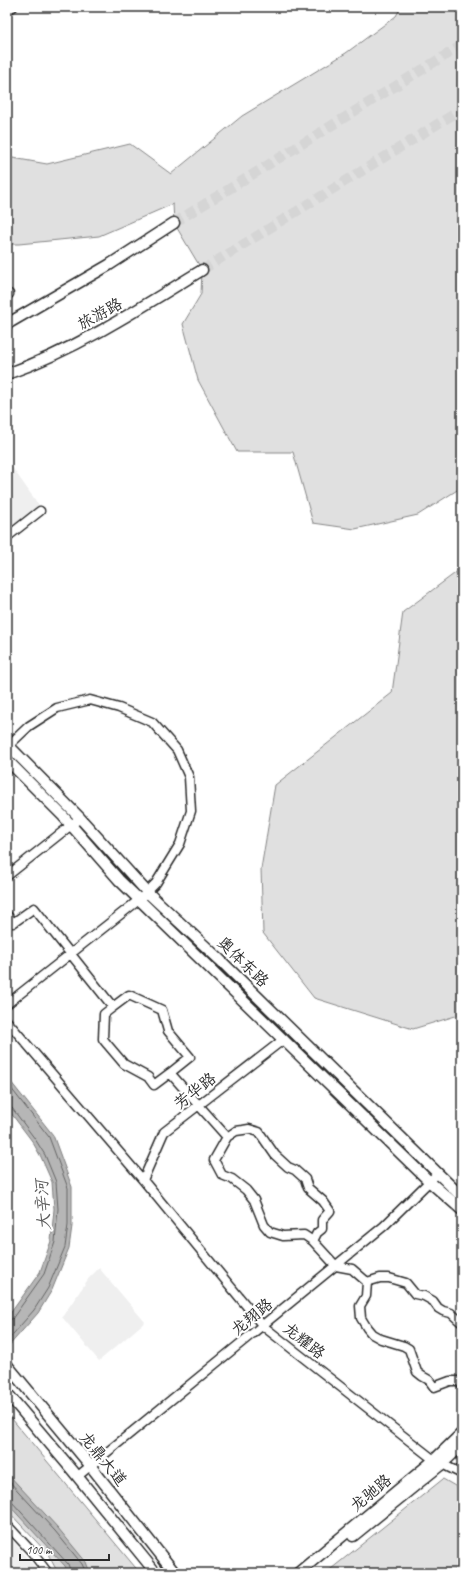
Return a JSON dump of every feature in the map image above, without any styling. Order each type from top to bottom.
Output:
[{"type":"main road","points":[[7,324],[109,265],[174,223]]},
{"type":"main road","name":"旅游路","points":[[7,374],[40,362],[108,328],[202,270]]},
{"type":"main road","name":"奥体东路","points":[[7,745],[80,818],[143,895],[226,966],[462,1197]]},
{"type":"main road","points":[[7,760],[63,816],[119,880],[143,895],[284,1039],[430,1182],[462,1210]]},
{"type":"main road","name":"龙鼎大道","points":[[9,1368],[90,1466],[175,1573]]},
{"type":"main road","name":"龙鼎大道","points":[[7,1393],[78,1476],[156,1573]]},
{"type":"main road","name":"龙驰路","points":[[307,1573],[439,1461],[462,1433]]},
{"type":"main road","name":"龙驰路","points":[[298,1573],[439,1461],[462,1445]]},
{"type":"street","points":[[7,10],[13,7]]},
{"type":"street","points":[[7,537],[40,511]]},
{"type":"street","points":[[7,745],[29,726],[57,708],[90,700],[119,708],[152,722],[177,750],[189,777],[191,811],[180,844],[156,883],[7,1004]]},
{"type":"street","points":[[7,876],[80,818]]},
{"type":"street","points":[[7,915],[13,923],[34,908],[114,1008]]},
{"type":"street","points":[[129,995],[162,1010],[168,1031],[190,1057],[154,1085],[148,1077],[124,1064],[114,1054],[103,1039],[104,1014],[114,1008],[129,995]]},
{"type":"street","name":"龙耀路","points":[[7,1021],[142,1180],[262,1326],[439,1461],[462,1474]]},
{"type":"street","name":"芳华路","points":[[142,1180],[164,1132],[284,1039]]},
{"type":"street","points":[[170,1073],[227,1137]]},
{"type":"street","points":[[313,1241],[317,1233],[322,1229],[322,1220],[330,1211],[323,1201],[308,1188],[305,1179],[295,1170],[288,1167],[275,1155],[259,1132],[249,1129],[236,1131],[227,1137],[214,1160],[222,1175],[232,1179],[246,1190],[254,1200],[264,1225],[270,1232],[283,1236],[304,1235],[313,1241],[336,1266],[352,1269],[367,1282]]},
{"type":"street","name":"龙翔路","points":[[78,1476],[384,1226],[438,1173]]},
{"type":"street","points":[[367,1282],[380,1278],[389,1278],[406,1283],[415,1294],[424,1296],[433,1301],[438,1308],[451,1313],[462,1323]]},
{"type":"street","points":[[367,1282],[366,1296],[360,1306],[361,1318],[372,1334],[381,1339],[404,1346],[408,1349],[417,1372],[429,1380],[434,1387],[450,1381],[461,1380]]},
{"type":"street","points":[[7,1525],[31,1551],[48,1573]]},
{"type":"shaded area","points":[[401,7],[462,7],[462,487],[418,515],[355,529],[313,523],[293,452],[237,452],[198,380],[183,324],[201,294],[202,270],[174,223],[173,204],[99,236],[7,244],[7,157],[47,164],[130,144],[171,174],[242,116],[346,53],[396,16]]},
{"type":"shaded area","points":[[7,460],[40,507],[7,535]]},
{"type":"shaded area","points":[[462,568],[462,1014],[413,1029],[314,998],[263,933],[261,869],[275,785],[392,693],[403,612]]},
{"type":"shaded area","points":[[99,1268],[145,1322],[99,1361],[62,1317],[89,1278]]},
{"type":"shaded area","points":[[7,1413],[140,1573],[58,1573],[48,1554],[7,1510]]},
{"type":"shaded area","points":[[443,1479],[462,1490],[462,1573],[326,1573]]},
{"type":"shaded area","points":[[7,1534],[40,1573],[7,1573]]},
{"type":"water","points":[[7,1077],[53,1135],[72,1187],[72,1226],[69,1248],[52,1290],[38,1313],[7,1348],[7,1318],[40,1272],[51,1241],[54,1209],[52,1182],[41,1157],[32,1141],[7,1108]]},
{"type":"water","points":[[7,1473],[58,1528],[86,1562],[90,1573],[68,1573],[65,1566],[7,1503]]},
{"type":"tunnel","points":[[174,223],[462,45]]},
{"type":"tunnel","points":[[202,270],[462,109]]},
{"type":"water label","name":"大辛河","points":[[43,1205]]}]
